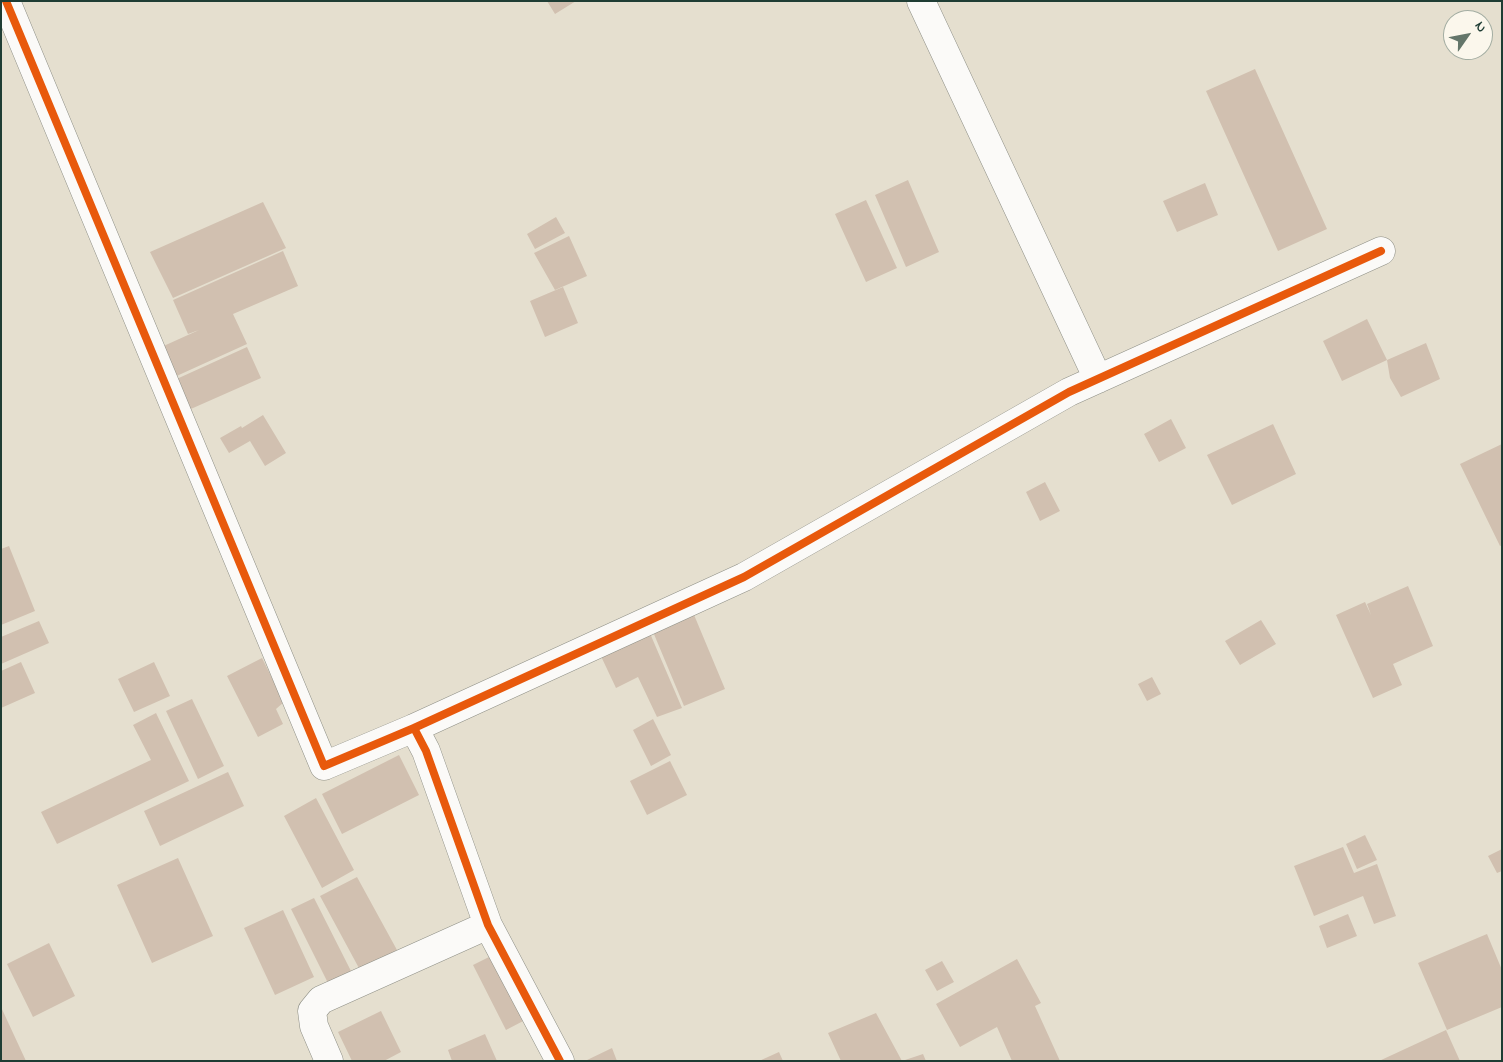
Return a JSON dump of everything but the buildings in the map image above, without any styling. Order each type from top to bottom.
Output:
[{"type":"street","points":[[6,1],[324,766],[414,728],[744,577],[1060,397],[1381,251]]},
{"type":"street","points":[[921,1],[1098,379]]},
{"type":"street","points":[[414,728],[426,751],[488,925],[560,1061]]},
{"type":"street","points":[[329,1061],[314,1026],[312,1011],[321,1000],[488,925]]},
{"type":"cycle path","points":[[6,1],[324,766],[414,728],[426,751],[488,925],[560,1061]]},
{"type":"cycle path","points":[[414,728],[744,577],[1069,392],[1381,251]]}]
